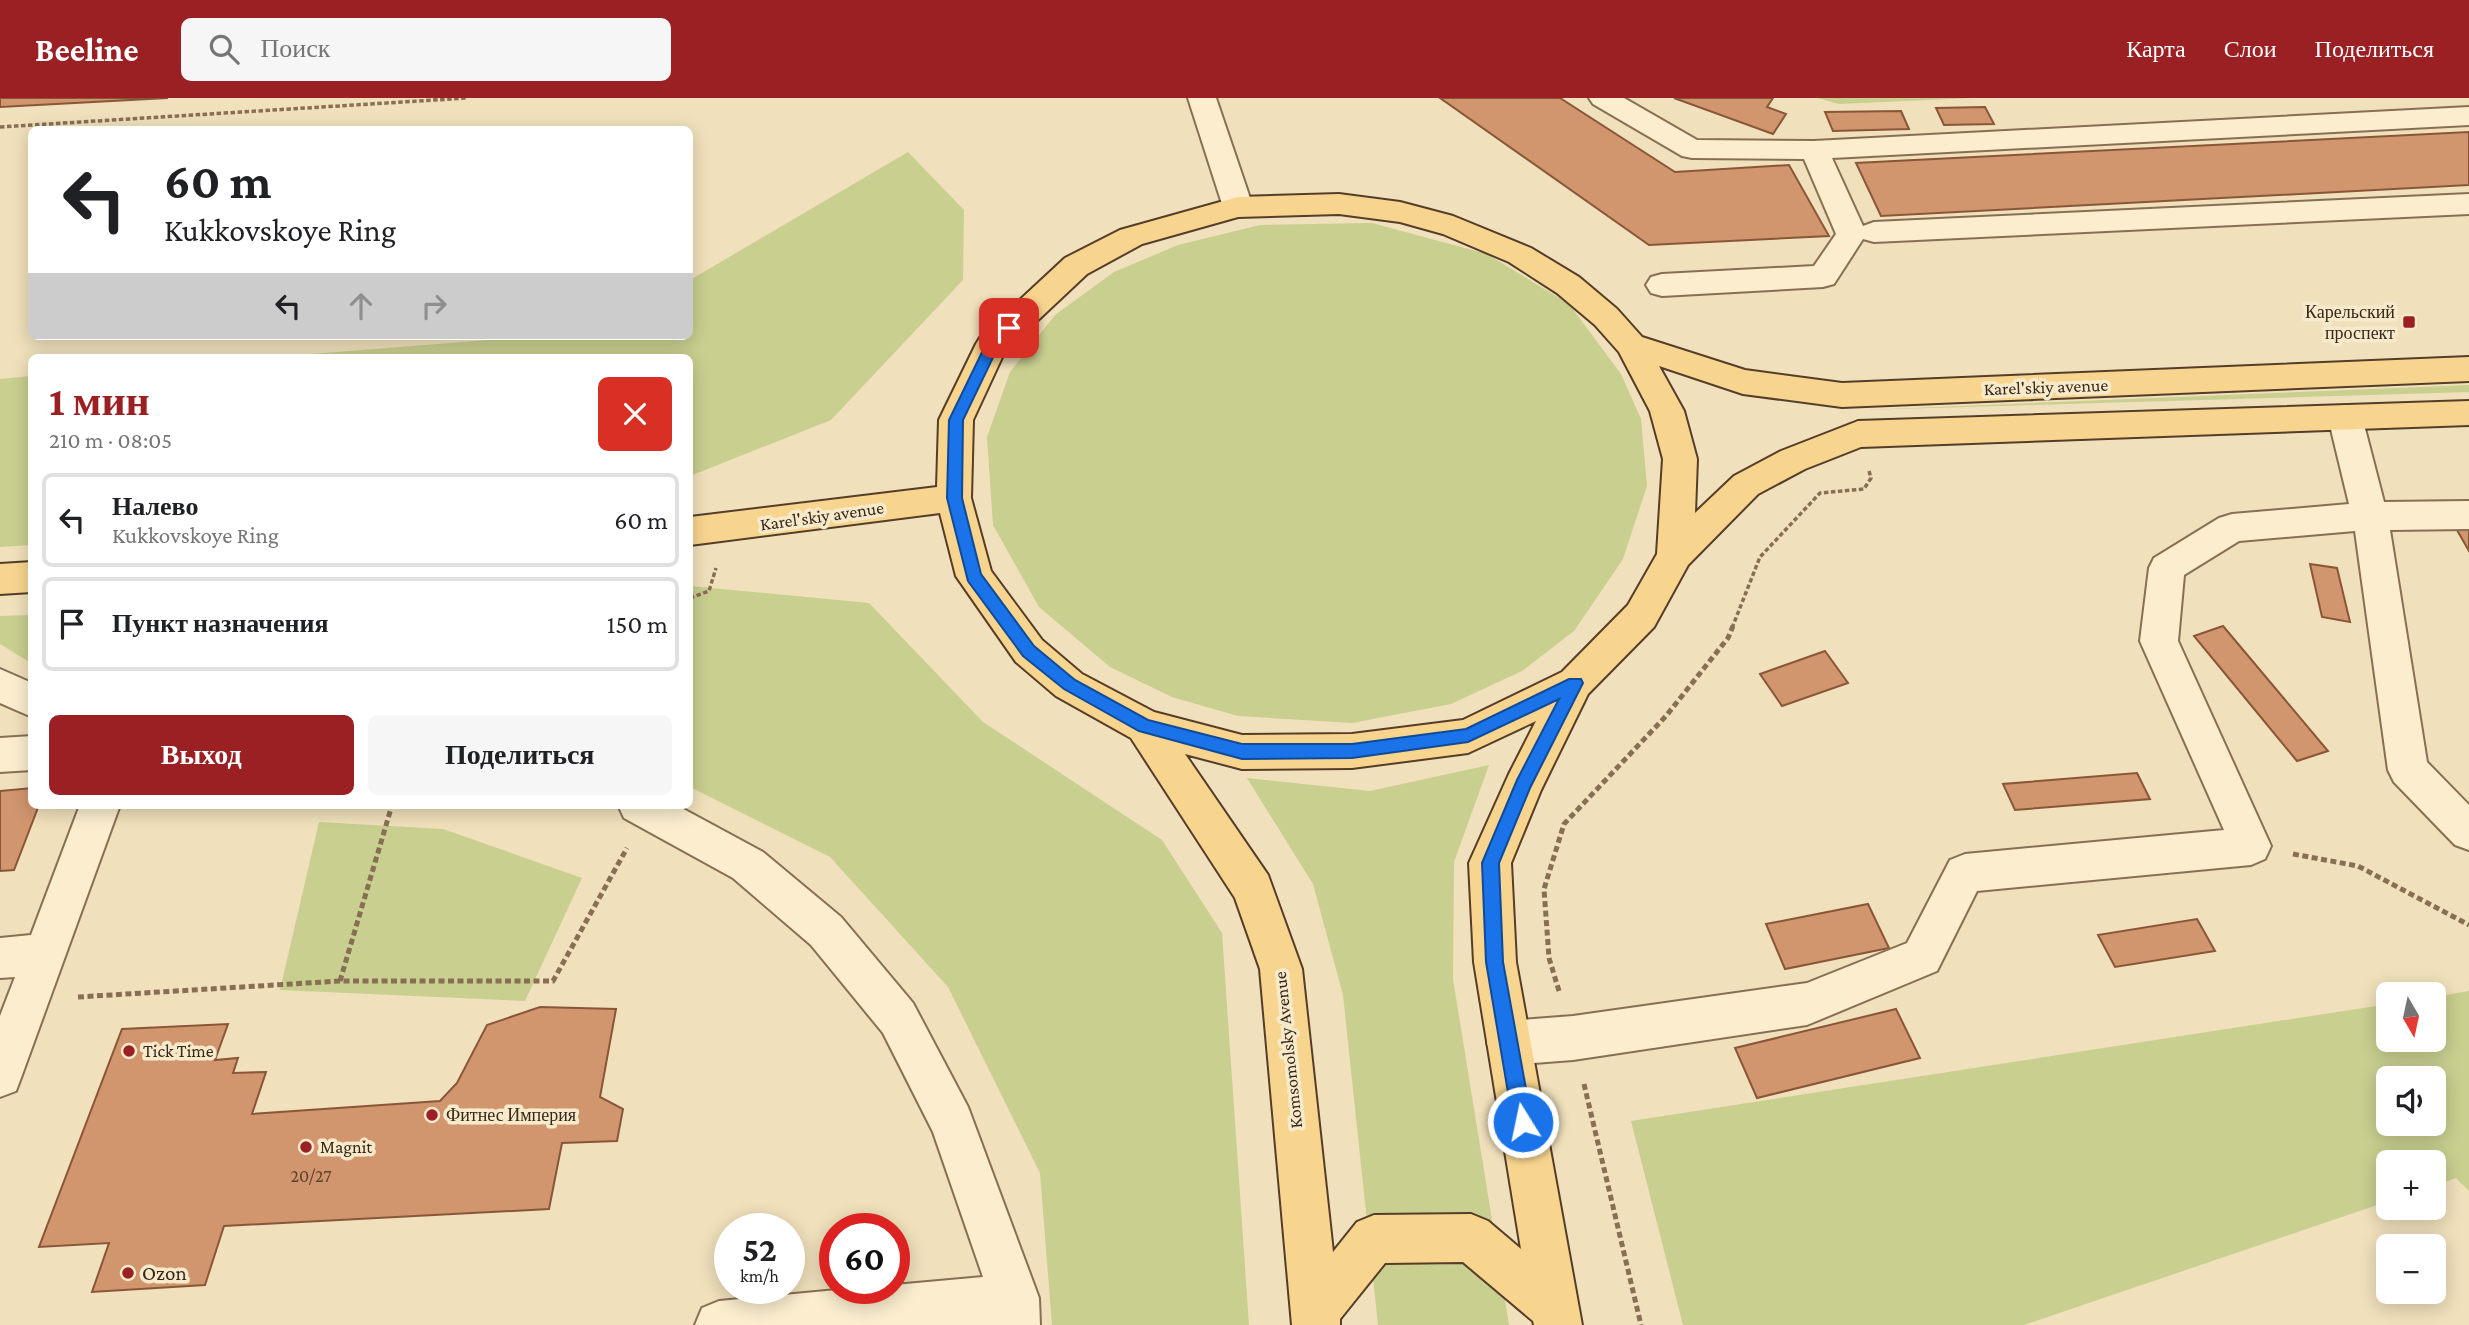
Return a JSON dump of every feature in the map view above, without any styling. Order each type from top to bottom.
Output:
[{"type":"main road","points":[[1575,683],[1468,736],[1352,751],[1242,751],[1144,726],[1069,685],[1029,651],[974,576],[954,498],[956,420],[992,344],[1076,266],[1131,237],[1238,207],[1339,204],[1400,212],[1453,226],[1520,255],[1568,285],[1606,317],[1631,345],[1667,411],[1680,459],[1675,555]]},
{"type":"main road","name":"Karel'skiy avenue","points":[[1631,345],[1742,382],[1842,395],[2469,369]]},
{"type":"main road","points":[[1556,1317],[1494,962],[1490,863],[1523,786],[1575,683],[1641,615],[1675,555],[1746,485],[1793,460],[1858,434],[2469,413]]},
{"type":"main road","name":"Karel'skiy avenue","points":[[693,531],[954,498]]},
{"type":"main road","points":[[0,579],[28,577]]},
{"type":"main road","name":"Komsomolsky Avenue","points":[[1144,726],[1253,889],[1281,969],[1315,1318]]},
{"type":"main road","points":[[1315,1318],[1374,1239],[1471,1238],[1556,1317]]},
{"type":"street","points":[[1202,98],[1238,207]]},
{"type":"street","points":[[1603,98],[1692,149],[1814,150],[2469,116]]},
{"type":"street","points":[[1662,285],[1823,276],[1851,234],[1814,150]]},
{"type":"street","points":[[1874,232],[2469,204]]},
{"type":"street","points":[[2345,417],[2371,516],[2408,770],[2469,832]]},
{"type":"street","points":[[1509,1043],[1573,1038],[1807,1004],[1922,957],[1965,873],[2251,846],[2159,641],[2167,568],[2232,528],[2371,516],[2469,515]]},
{"type":"street","points":[[0,685],[28,699]]},
{"type":"street","points":[[0,755],[28,753]]},
{"type":"street","points":[[0,1075],[99,809]]},
{"type":"street","points":[[647,809],[748,865],[826,931],[898,1018],[952,1123],[1015,1312],[719,1325]]},
{"type":"street","points":[[0,958],[45,954]]},
{"type":"path","points":[[0,127],[467,98]]},
{"type":"path","points":[[1641,1325],[1573,1038],[1549,958],[1544,890],[1564,824],[1666,716],[1728,638],[1760,557],[1820,493],[1864,489],[1871,478],[1858,434]]},
{"type":"path","points":[[340,981],[391,809]]},
{"type":"path","points":[[28,1000],[340,981],[553,981],[642,809]]},
{"type":"path","points":[[2251,846],[2358,866],[2469,925]]},
{"type":"green space","points":[[1818,98],[1973,98],[1839,104]]},
{"type":"green space","points":[[908,152],[964,210],[963,280],[831,420],[693,475],[693,354],[311,354],[488,340],[693,340],[693,278]]},
{"type":"green space","points":[[1372,223],[1487,254],[1569,304],[1621,374],[1641,419],[1647,486],[1623,559],[1574,631],[1522,671],[1451,704],[1352,723],[1238,716],[1172,697],[1110,667],[1039,607],[993,525],[987,437],[1010,372],[1055,315],[1114,272],[1178,245],[1260,225]]},
{"type":"green space","points":[[28,376],[28,545],[0,547],[0,379]]},
{"type":"green space","points":[[2469,385],[2469,392],[1864,410]]},
{"type":"green space","points":[[693,586],[869,603],[983,722],[1162,840],[1222,933],[1249,1325],[1052,1325],[1040,1173],[948,987],[830,857],[693,788]]},
{"type":"green space","points":[[28,615],[28,661],[0,644],[0,616]]},
{"type":"green space","points":[[1489,765],[1454,862],[1453,979],[1509,1325],[1378,1325],[1343,995],[1313,884],[1247,778],[1370,791]]},
{"type":"green space","points":[[319,822],[443,829],[582,878],[525,1001],[280,990]]},
{"type":"green space","points":[[2469,991],[2469,1191],[2456,1178],[2446,1182],[2446,1150],[2376,1150],[2376,1205],[2024,1325],[1683,1325],[1631,1121],[2376,1006],[2376,1052],[2446,1052],[2446,995]]},
{"type":"building","points":[[0,98],[168,98],[0,107]]},
{"type":"building","points":[[1440,98],[1560,98],[1675,172],[1789,165],[1829,236],[1649,245]]},
{"type":"building","points":[[1674,98],[1773,98],[1767,107],[1786,114],[1773,134]]},
{"type":"building","points":[[1985,107],[1994,124],[1944,125],[1936,108]]},
{"type":"building","points":[[1901,111],[1909,129],[1833,131],[1825,112]]},
{"type":"building","points":[[2469,132],[2469,185],[1881,216],[1856,163]]},
{"type":"building","points":[[2469,529],[2469,551],[2457,530]]},
{"type":"building","points":[[2310,564],[2337,568],[2350,622],[2322,617]]},
{"type":"building","points":[[2223,626],[2328,751],[2297,761],[2194,636]]},
{"type":"building","points":[[1825,651],[1848,683],[1782,706],[1760,674]]},
{"type":"building","points":[[2137,773],[2150,799],[2015,810],[2003,784]]},
{"type":"building","points":[[28,788],[28,809],[37,809],[14,870],[0,871],[0,791]]},
{"type":"building","points":[[1868,904],[1889,948],[1785,969],[1766,924]]},
{"type":"building","points":[[2197,919],[2215,951],[2115,967],[2098,935]]},
{"type":"building","points":[[540,1007],[616,1009],[600,1097],[623,1109],[617,1141],[562,1143],[549,1209],[224,1226],[205,1285],[92,1292],[109,1243],[39,1247],[122,1029],[228,1024],[215,1060],[238,1058],[233,1073],[266,1072],[252,1114],[440,1101],[457,1083],[487,1025]]},
{"type":"building","points":[[1896,1009],[1920,1058],[1757,1098],[1735,1048]]},
{"type":"place","name":"Карельский проспект","points":[[2409,322]]},
{"type":"place","name":"Tick Time","points":[[129,1051]]},
{"type":"place","name":"Фитнес Империя","points":[[432,1115]]},
{"type":"place","name":"Magnit","points":[[306,1147]]},
{"type":"place","name":"Ozon","points":[[128,1273]]},
{"type":"route","points":[[1009,328],[992,344],[956,420],[954,498],[974,576],[1029,651],[1069,685],[1144,726],[1242,751],[1352,751],[1468,736],[1575,683],[1523,786],[1490,863],[1494,962],[1523,1122]]}]
